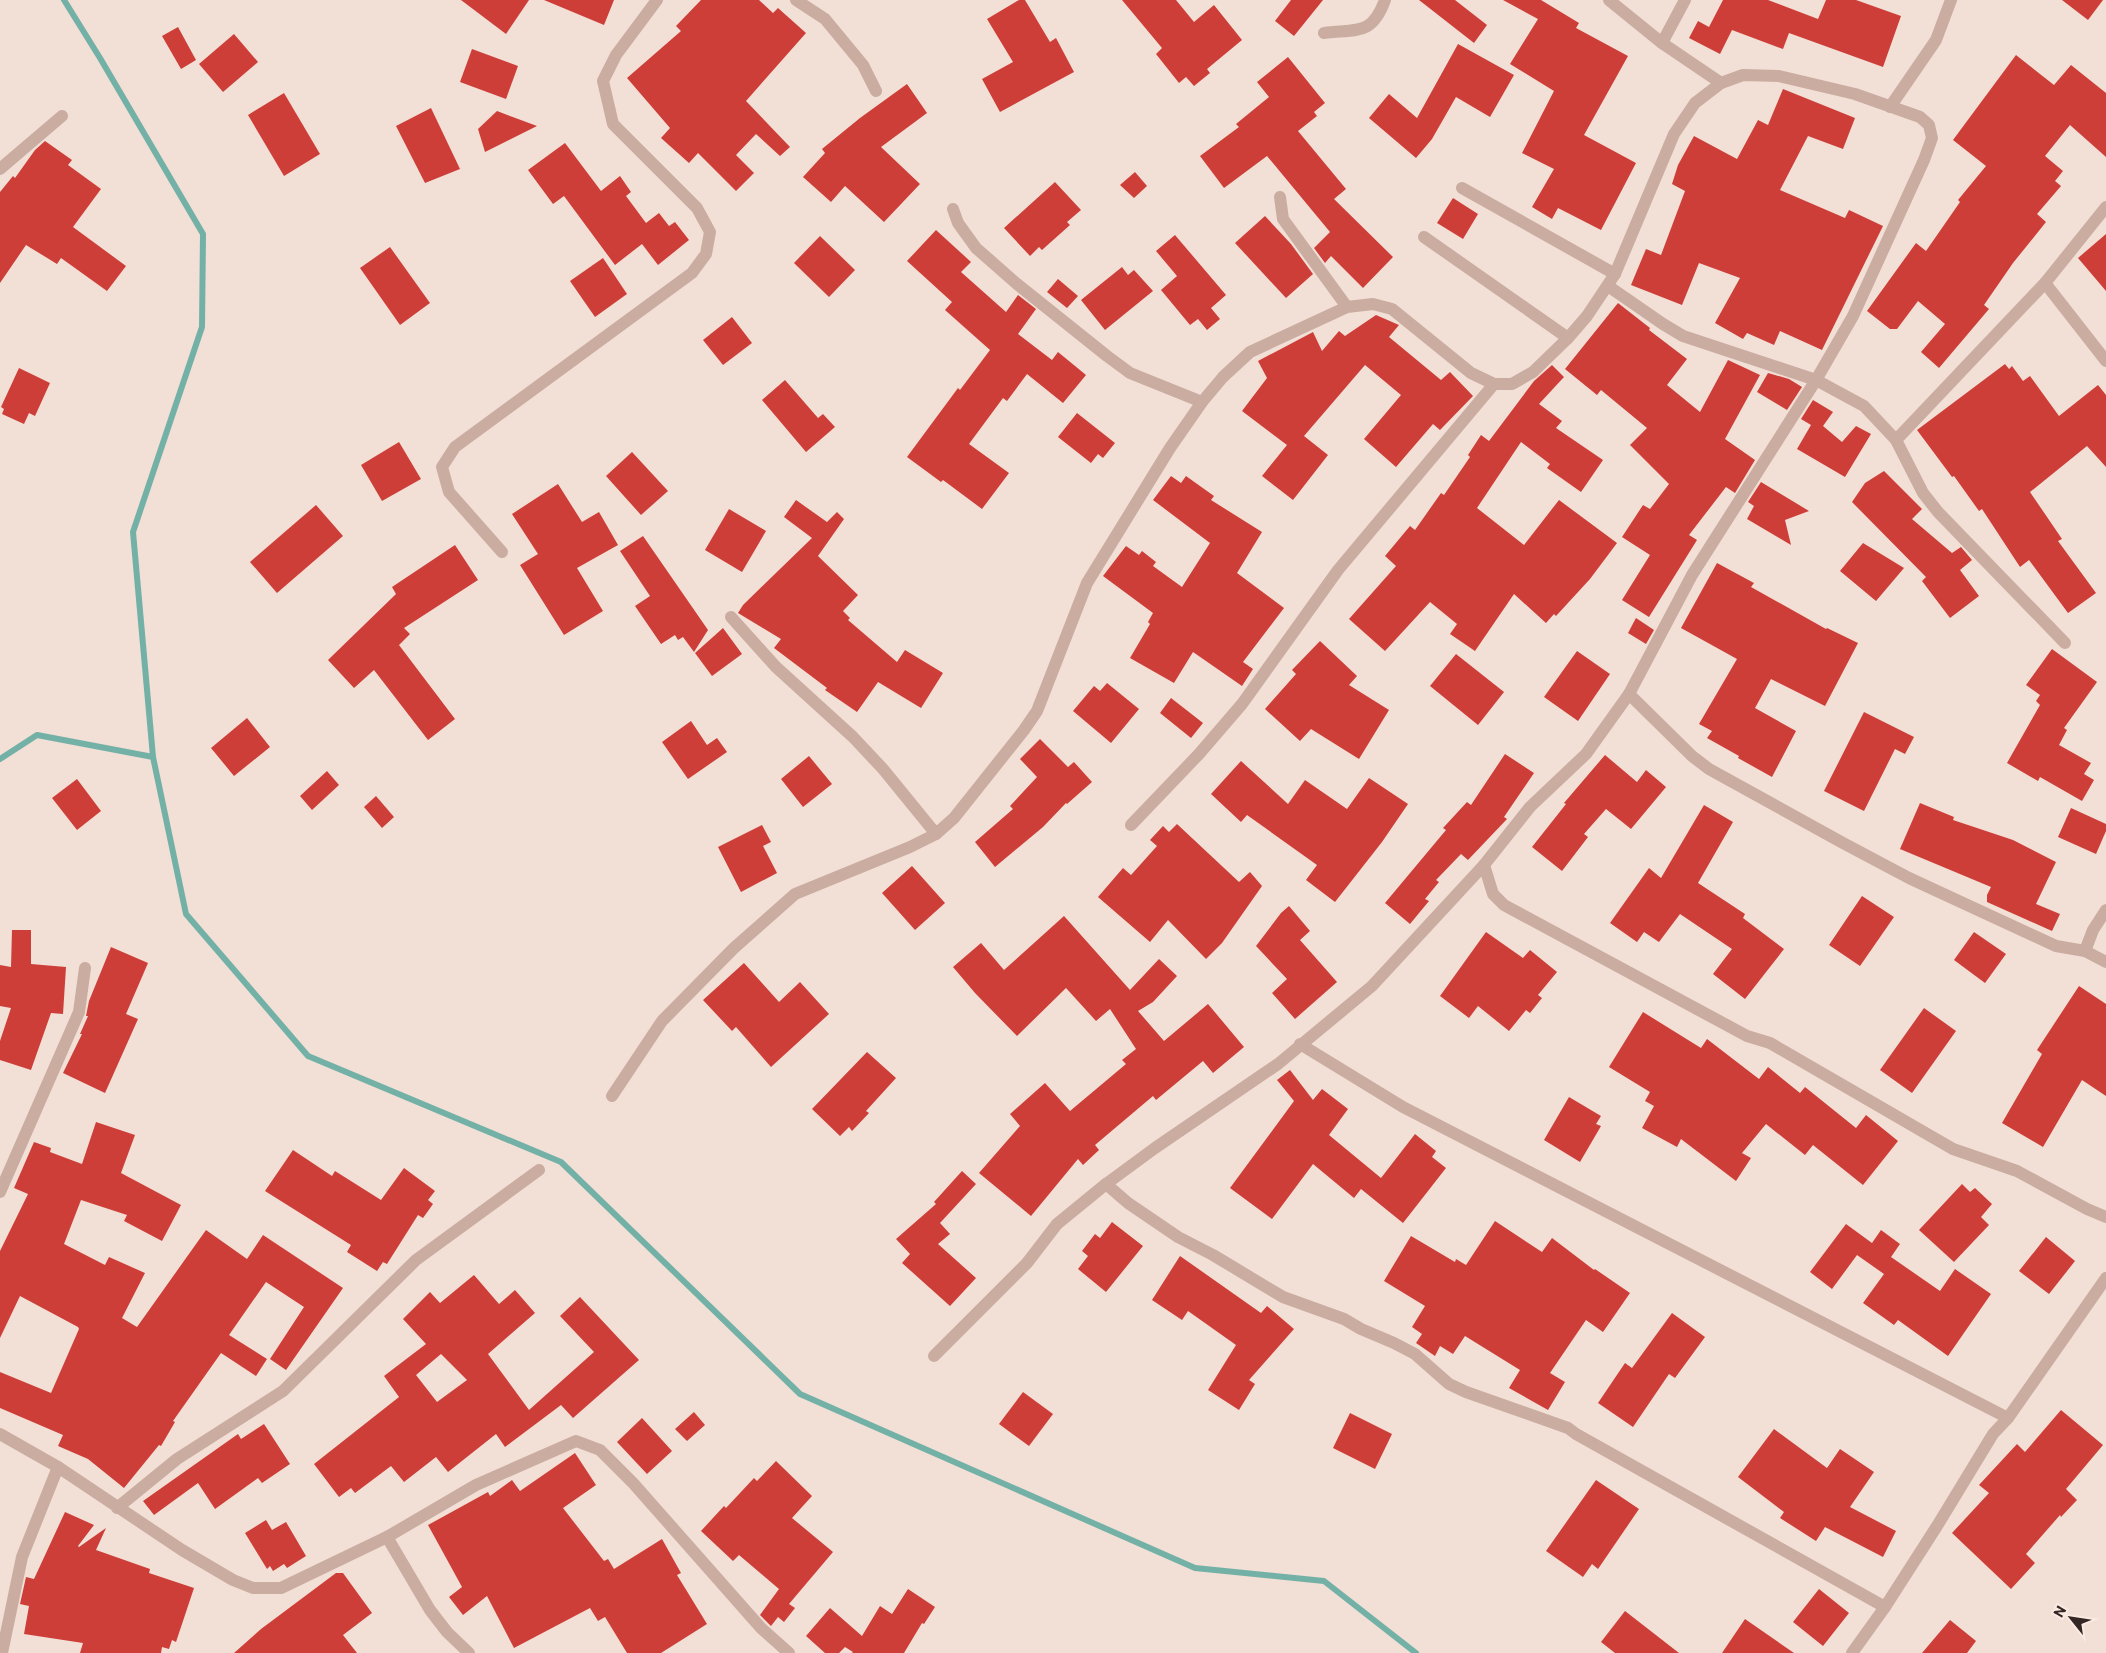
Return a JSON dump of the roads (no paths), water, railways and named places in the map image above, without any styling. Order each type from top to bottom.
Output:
[{"type":"street","points":[[502,552],[449,492],[442,467],[455,447],[692,273],[706,254],[710,232],[697,208],[613,124],[603,81],[616,55],[657,0]]},
{"type":"street","points":[[796,0],[825,19],[863,65],[876,91]]},
{"type":"street","points":[[1324,33],[1370,26],[1379,16],[1385,0]]},
{"type":"street","points":[[1609,0],[1662,43],[1720,83]]},
{"type":"street","points":[[1662,43],[1685,0]]},
{"type":"street","points":[[1890,107],[1936,40],[1951,0]]},
{"type":"street","points":[[612,1096],[662,1021],[734,948],[795,894],[910,847],[936,834],[954,818],[1037,711],[1087,583],[1170,448],[1202,402],[1223,377],[1250,352],[1347,307],[1373,304],[1392,309],[1471,373],[1494,384],[1512,384],[1533,372],[1568,338],[1608,286],[1615,274],[1674,134],[1695,103],[1720,83],[1743,75],[1779,76],[1854,94],[1920,117],[1929,125],[1932,138],[1924,160],[1852,316],[1816,380],[1692,574],[1629,694],[1586,754],[1530,807],[1484,864],[1372,986],[1278,1064],[1106,1184],[1057,1224],[1027,1263],[934,1356]]},
{"type":"street","points":[[0,169],[62,116]]},
{"type":"street","points":[[1462,188],[1615,274]]},
{"type":"street","points":[[1280,197],[1283,219],[1347,307]]},
{"type":"street","points":[[1896,440],[2045,282],[2106,207]]},
{"type":"street","points":[[953,209],[958,223],[976,248],[1130,374],[1202,402]]},
{"type":"street","points":[[1424,237],[1568,338]]},
{"type":"street","points":[[2045,282],[2106,361]]},
{"type":"street","points":[[1608,286],[1683,336],[1816,380],[1864,406],[1896,440],[1923,494],[1928,500],[2065,643]]},
{"type":"street","points":[[1131,826],[1200,754],[1242,704],[1338,570],[1494,384]]},
{"type":"street","points":[[731,618],[776,667],[853,737],[883,769],[936,834]]},
{"type":"street","points":[[1629,694],[1692,756],[1709,769],[1909,878],[2056,946],[2085,951],[2106,962]]},
{"type":"street","points":[[1484,864],[1493,894],[1504,905],[1747,1036],[1770,1043],[1953,1149],[2017,1170],[2087,1209],[2106,1217]]},
{"type":"street","points":[[2085,951],[2093,930],[2106,910]]},
{"type":"street","points":[[0,1192],[79,1012],[84,968]]},
{"type":"street","points":[[1300,1044],[1403,1107],[2008,1418]]},
{"type":"street","points":[[117,1508],[177,1459],[283,1391],[416,1260],[539,1170]]},
{"type":"street","points":[[1106,1184],[1178,1237],[1213,1255],[1283,1298],[1344,1319],[1415,1354],[1449,1384],[1466,1392],[1568,1428],[1884,1607]]},
{"type":"street","points":[[1852,1653],[1937,1526],[1993,1434],[2008,1418],[2106,1278]]},
{"type":"street","points":[[0,1434],[58,1467],[117,1508],[216,1570],[253,1588],[281,1588],[386,1537],[476,1485],[576,1442],[600,1450],[633,1483],[761,1628],[789,1653]]},
{"type":"street","points":[[2,1653],[22,1557],[58,1467]]},
{"type":"street","points":[[386,1537],[430,1610],[469,1653]]},
{"type":"waterway","points":[[64,0],[203,234],[202,327],[133,532],[153,757],[186,914],[308,1056],[561,1162],[800,1394],[1195,1568],[1324,1581],[1416,1653]]},
{"type":"waterway","points":[[0,759],[37,735],[153,757]]}]
